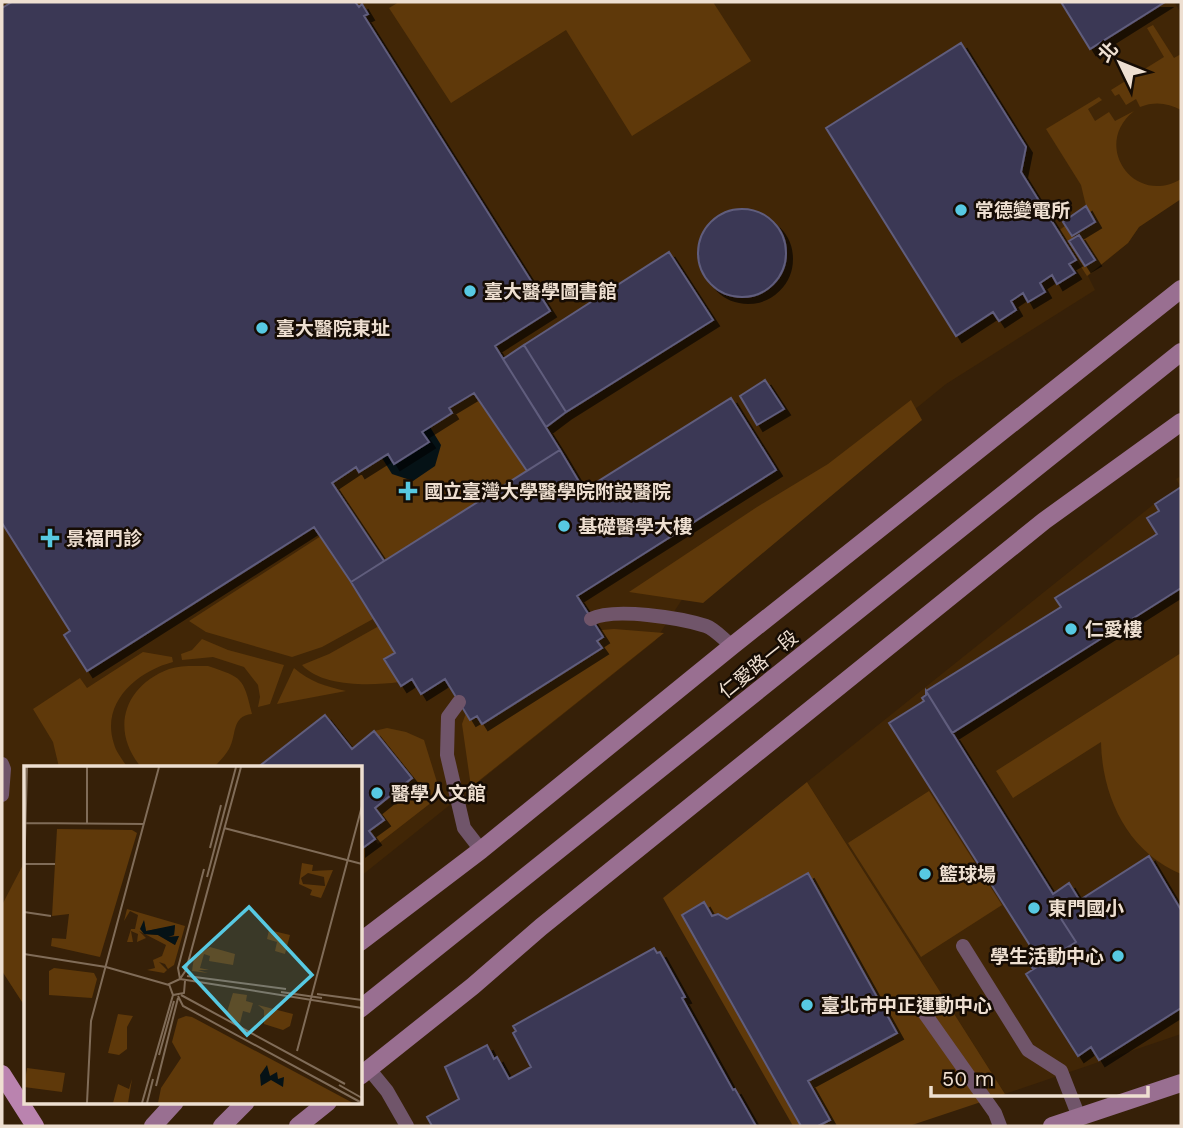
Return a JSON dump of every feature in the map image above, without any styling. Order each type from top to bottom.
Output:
[{"type":"main road","name":"仁愛路一段","points":[[362,940],[481,850],[732,646],[1181,289]]},
{"type":"main road","name":"仁愛路一段","points":[[362,1007],[1181,352]]},
{"type":"main road","points":[[365,1073],[541,927],[1044,521],[1181,422]]},
{"type":"main road","points":[[2,1074],[35,1126]]},
{"type":"main road","points":[[1052,1126],[1181,1083]]},
{"type":"main road","points":[[153,1126],[173,1104]]},
{"type":"main road","points":[[222,1126],[244,1104]]},
{"type":"main road","points":[[298,1126],[326,1104]]},
{"type":"lane","points":[[592,619],[618,614],[667,618],[709,627],[732,646]]},
{"type":"lane","points":[[459,702],[448,717],[447,755],[464,828],[481,850]]},
{"type":"lane","points":[[2,768],[2,795]]},
{"type":"lane","points":[[963,946],[1028,1050],[1061,1071],[1079,1117]]},
{"type":"lane","points":[[923,1011],[995,1113],[1000,1126]]},
{"type":"lane","points":[[365,1073],[387,1091],[407,1126]]},
{"type":"shaded area","name":"國立臺灣大學醫學院附設醫院","points":[[2,2],[1174,2],[1181,13],[1181,199],[1139,227],[1128,243],[1088,276],[1095,290],[946,384],[683,598],[655,641],[362,875],[362,766],[24,766],[24,1005],[2,971]]},
{"type":"shaded area","points":[[399,2],[713,2],[751,61],[632,136],[566,30],[451,103],[389,8]]},
{"type":"shaded area","points":[[1153,25],[1174,58],[1181,54],[1181,110],[1161,104],[1140,107],[1136,99],[1126,105],[1119,94],[1115,96],[1111,90],[1164,57],[1147,28]]},
{"type":"shaded area","points":[[1099,97],[1102,100],[1088,109],[1095,121],[1109,112],[1115,121],[1134,111],[1122,125],[1117,140],[1118,155],[1124,168],[1134,179],[1148,185],[1164,186],[1181,179],[1181,199],[1139,227],[1128,243],[1087,276],[1058,231],[1065,226],[1072,236],[1095,221],[1086,206],[1081,185],[1046,129]]},
{"type":"shaded area","points":[[474,393],[527,471],[384,561],[332,483],[356,467],[359,472],[388,454],[428,441],[422,432],[451,414],[449,408]]},
{"type":"shaded area","points":[[911,400],[922,420],[703,603],[629,592],[757,507],[828,464]]},
{"type":"shaded area","points":[[430,427],[441,445],[435,466],[413,481],[392,474],[382,458],[428,441],[422,432]]},
{"type":"shaded area","name":"東門國小","points":[[1181,487],[1181,1034],[1005,1094],[807,782],[1154,504]]},
{"type":"shaded area","points":[[321,536],[373,619],[322,647],[292,657],[206,632],[189,621]]},
{"type":"shaded area","points":[[379,626],[395,653],[385,659],[399,682],[361,684],[334,681],[322,678],[302,665],[329,654]]},
{"type":"shaded area","points":[[602,630],[664,633],[471,787],[462,724],[466,713]]},
{"type":"shaded area","points":[[202,639],[228,650],[284,665],[270,704],[258,707],[258,685],[244,667],[213,657],[182,660],[181,654],[192,650]]},
{"type":"shaded area","points":[[143,652],[172,657],[173,662],[160,666],[135,681],[117,702],[111,729],[115,747],[126,766],[59,766],[53,742],[33,709],[80,678],[87,688]]},
{"type":"shaded area","points":[[1181,653],[1181,874],[1146,852],[1121,820],[1106,783],[1101,742],[1013,798],[996,771]]},
{"type":"shaded area","points":[[208,666],[235,677],[243,686],[252,714],[238,722],[227,752],[215,766],[140,766],[131,753],[126,738],[126,710],[141,686],[169,669]]},
{"type":"shaded area","points":[[294,668],[318,683],[346,691],[277,704]]},
{"type":"shaded area","points":[[387,728],[424,740],[441,795],[378,844],[369,831],[384,820],[375,808],[412,778],[374,731]]},
{"type":"shaded area","points":[[807,782],[1005,1094],[909,1126],[793,1126],[663,898]]},
{"type":"shaded area","name":"籃球場","points":[[929,791],[1002,905],[921,957],[848,843]]},
{"type":"shaded area","points":[[24,863],[24,1005],[2,971],[2,905]]},
{"type":"building","name":"臺大醫院東址","points":[[12,2],[355,2],[359,7],[362,4],[368,14],[364,16],[550,311],[495,346],[560,450],[527,471],[474,393],[449,408],[452,413],[422,432],[429,442],[394,464],[388,454],[359,472],[356,467],[332,483],[384,561],[351,582],[314,527],[87,671],[64,635],[70,631],[2,523],[2,8]]},
{"type":"building","points":[[1061,2],[1165,2],[1090,49]]},
{"type":"building","name":"常德變電所","points":[[961,43],[1026,147],[1021,172],[1076,260],[1069,264],[1075,273],[1057,284],[1052,275],[1040,283],[1045,292],[1028,302],[1023,293],[1011,301],[1016,310],[999,321],[993,312],[956,336],[826,128]]},
{"type":"building","points":[[1086,206],[1095,222],[1072,236],[1063,222]]},
{"type":"building","points":[[742,209],[759,213],[773,222],[782,236],[786,253],[782,270],[773,284],[759,293],[742,297],[725,293],[711,284],[702,270],[698,253],[702,236],[711,222],[725,213]]},
{"type":"building","points":[[1079,235],[1095,260],[1085,266],[1069,241]]},
{"type":"building","points":[[669,252],[713,320],[566,412],[524,345]]},
{"type":"building","points":[[524,345],[566,412],[546,427],[503,359]]},
{"type":"building","points":[[765,380],[784,409],[757,425],[740,396]]},
{"type":"building","name":"基礎醫學大樓","points":[[731,398],[776,470],[577,596],[603,637],[597,641],[602,648],[482,724],[477,716],[470,720],[445,679],[421,694],[412,679],[401,686],[384,659],[395,653],[351,582],[560,450],[584,490]]},
{"type":"building","name":"仁愛樓","points":[[1181,487],[1181,588],[952,733],[926,691],[1061,607],[1055,598],[1157,534],[1147,518],[1159,511],[1155,504]]},
{"type":"building","points":[[926,691],[1053,894],[1069,883],[1080,901],[1058,914],[1076,942],[1033,969],[1027,961],[1036,955],[889,723],[924,701],[922,698]]},
{"type":"building","name":"醫學人文館","points":[[325,715],[352,749],[374,731],[412,778],[375,808],[384,820],[369,831],[375,839],[362,849],[362,766],[260,766]]},
{"type":"building","name":"學生活動中心","points":[[1149,856],[1181,910],[1181,1008],[1099,1060],[1091,1047],[1078,1056],[1026,974],[1076,942],[1058,914]]},
{"type":"building","name":"臺北市中正運動中心","points":[[808,873],[897,1033],[808,1081],[830,1120],[818,1126],[801,1126],[682,915],[704,902],[712,916],[718,914],[727,919]]},
{"type":"building","points":[[654,948],[657,953],[660,952],[685,997],[682,998],[756,1126],[432,1126],[427,1117],[459,1099],[445,1067],[487,1045],[509,1079],[531,1067],[513,1033],[516,1031],[513,1026]]},
{"type":"place","name":"常德變電所","points":[[961,210]]},
{"type":"place","name":"臺大醫學圖書館","points":[[470,291]]},
{"type":"place","name":"臺大醫院東址","points":[[262,328]]},
{"type":"place","name":"國立臺灣大學醫學院附設醫院","points":[[408,491]]},
{"type":"place","name":"基礎醫學大樓","points":[[564,526]]},
{"type":"place","name":"景福門診","points":[[50,538]]},
{"type":"place","name":"仁愛樓","points":[[1071,629]]},
{"type":"place","name":"醫學人文館","points":[[377,793]]},
{"type":"place","name":"籃球場","points":[[925,874]]},
{"type":"place","name":"東門國小","points":[[1034,908]]},
{"type":"place","name":"學生活動中心","points":[[1118,956]]},
{"type":"place","name":"臺北市中正運動中心","points":[[807,1005]]}]
